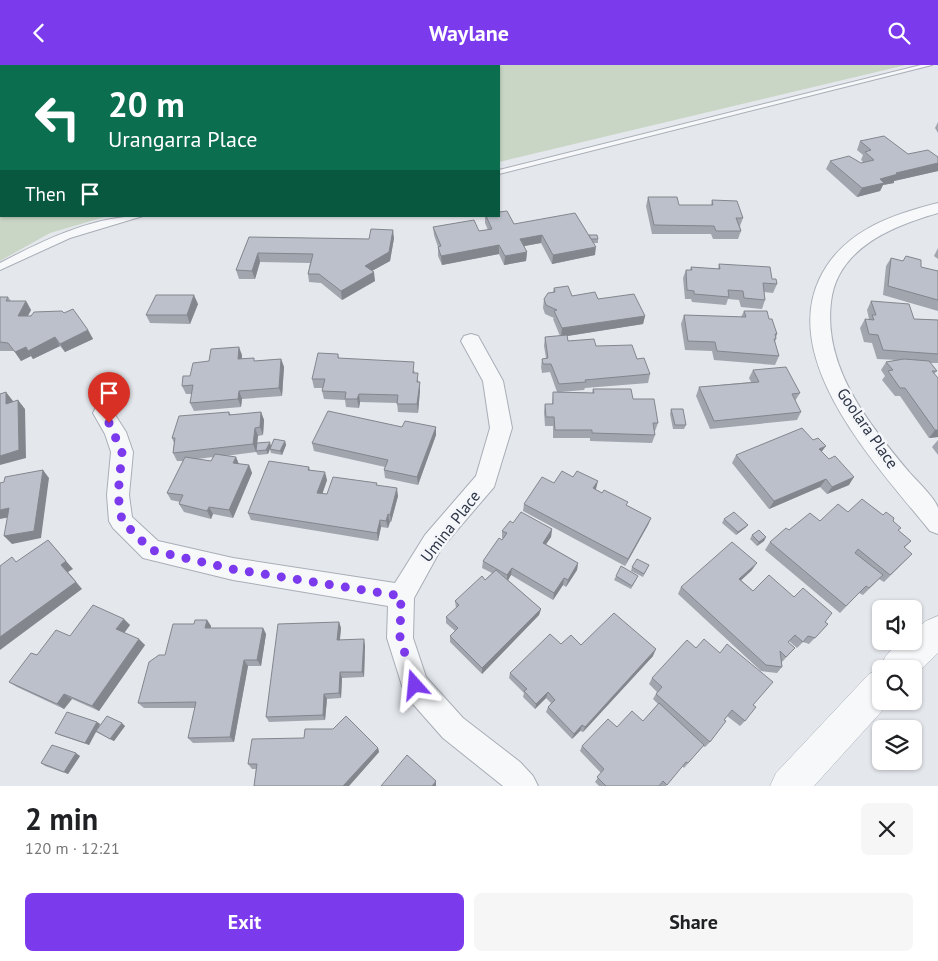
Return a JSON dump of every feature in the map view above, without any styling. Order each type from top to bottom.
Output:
[{"type":"street","name":"Goolara Place","points":[[938,209],[889,223],[865,236],[849,248],[834,267],[828,280],[823,296],[820,321],[822,341],[828,362],[846,402],[869,435],[938,524]]},
{"type":"street","name":"Umina Place","points":[[471,341],[493,381],[501,428],[486,480],[433,542],[401,596],[400,638],[415,685],[453,728],[510,772],[523,786]]},
{"type":"street","points":[[103,413],[114,432],[122,452],[118,495],[122,521],[151,550],[232,569],[401,596]]},
{"type":"street","points":[[905,660],[912,652],[938,632]]},
{"type":"street","points":[[789,786],[872,695]]},
{"type":"lane","points":[[500,172],[929,65]]},
{"type":"lane","points":[[0,267],[72,233],[111,221],[133,217]]},
{"type":"green space","points":[[500,65],[906,65],[500,162]]},
{"type":"green space","points":[[0,217],[105,217],[50,233],[0,261]]},
{"type":"building","points":[[884,136],[908,154],[928,150],[938,157],[938,163],[896,173],[898,174],[880,179],[884,183],[862,188],[830,161],[849,156],[861,163],[874,160],[865,152],[871,150],[860,141]]},
{"type":"building","points":[[648,197],[677,197],[679,205],[713,205],[712,200],[737,201],[743,218],[736,218],[741,231],[716,231],[714,226],[654,225]]},
{"type":"building","points":[[507,211],[514,224],[575,213],[596,247],[553,255],[542,235],[520,239],[527,252],[505,256],[499,245],[441,256],[438,247],[441,246],[433,227],[474,220],[479,231],[492,229],[486,217],[500,217],[500,212]]},
{"type":"building","points":[[371,229],[393,230],[389,252],[365,266],[374,272],[341,291],[319,274],[308,274],[313,254],[258,253],[252,271],[236,270],[249,237],[369,239]]},
{"type":"building","points":[[589,235],[597,235],[598,239],[591,239]]},
{"type":"building","points":[[906,256],[921,260],[921,267],[938,271],[938,300],[888,286],[891,258],[903,261]]},
{"type":"building","points":[[719,264],[770,267],[772,279],[776,279],[777,284],[763,283],[765,300],[744,298],[743,291],[728,290],[729,297],[694,294],[694,291],[687,290],[686,270],[692,270],[691,267],[720,269]]},
{"type":"building","points":[[568,286],[572,296],[595,292],[598,299],[634,294],[645,316],[562,328],[554,311],[557,310],[546,305],[544,299],[548,293],[555,292],[554,288]]},
{"type":"building","points":[[156,295],[194,295],[187,315],[146,315]]},
{"type":"building","points":[[0,297],[8,297],[6,301],[26,301],[18,316],[31,316],[34,312],[62,311],[64,313],[73,309],[88,330],[60,344],[55,337],[28,351],[26,347],[15,352],[8,343],[0,342]]},
{"type":"building","points":[[871,301],[909,304],[914,319],[938,320],[938,354],[883,350],[878,335],[869,334],[865,319],[874,320],[872,315],[876,315]]},
{"type":"building","points":[[744,311],[767,311],[777,334],[775,334],[776,339],[774,339],[779,356],[717,351],[715,342],[688,341],[684,315],[746,317]]},
{"type":"building","points":[[567,335],[568,341],[594,339],[596,346],[632,345],[637,359],[644,358],[650,374],[559,384],[551,364],[543,364],[542,359],[548,358],[545,337]]},
{"type":"building","points":[[239,347],[238,359],[254,358],[254,361],[281,359],[279,388],[239,391],[238,399],[190,403],[193,385],[182,386],[183,376],[190,376],[193,363],[209,361],[211,349]]},
{"type":"building","points":[[318,353],[338,354],[338,358],[414,362],[413,373],[418,373],[417,382],[420,382],[417,404],[397,404],[398,395],[359,394],[357,399],[345,399],[346,392],[322,391],[325,379],[312,379]]},
{"type":"building","points":[[904,359],[929,361],[937,371],[932,371],[938,378],[938,430],[935,430],[905,388],[900,388],[888,371],[893,370],[886,362]]},
{"type":"building","points":[[786,367],[800,393],[792,394],[801,412],[714,421],[699,387],[759,382],[753,370]]},
{"type":"building","points":[[593,389],[631,389],[633,399],[654,399],[658,423],[653,423],[655,435],[592,433],[592,430],[555,430],[554,417],[546,417],[545,404],[553,404],[553,392],[594,393]]},
{"type":"building","points":[[6,392],[6,404],[18,400],[19,450],[0,456],[0,394]]},
{"type":"building","points":[[671,409],[683,409],[686,425],[675,425]]},
{"type":"building","points":[[328,411],[402,427],[405,421],[436,427],[417,477],[384,470],[388,460],[312,443]]},
{"type":"building","points":[[229,412],[229,415],[261,412],[260,427],[255,428],[253,444],[173,453],[175,438],[172,438],[179,416]]},
{"type":"building","points":[[802,428],[813,440],[818,438],[826,446],[819,449],[829,459],[835,456],[854,477],[832,487],[826,479],[774,501],[736,455]]},
{"type":"building","points":[[274,439],[285,441],[280,451],[270,449]]},
{"type":"building","points":[[270,442],[266,450],[256,451],[257,443]]},
{"type":"building","points":[[215,454],[236,457],[233,463],[249,465],[229,510],[209,507],[207,511],[179,504],[183,495],[167,493],[185,457],[211,461]]},
{"type":"building","points":[[269,461],[309,467],[308,470],[325,472],[317,493],[327,494],[333,477],[377,483],[376,485],[397,488],[390,515],[388,514],[386,521],[380,520],[377,533],[248,513]]},
{"type":"building","points":[[43,470],[34,531],[4,536],[9,508],[0,510],[0,483],[4,482],[5,477]]},
{"type":"building","points":[[562,471],[573,477],[577,471],[598,481],[593,488],[602,493],[604,490],[628,502],[626,505],[651,518],[628,559],[524,504],[542,477],[554,483]]},
{"type":"building","points":[[862,499],[883,515],[886,512],[894,518],[893,521],[901,528],[898,530],[911,541],[904,547],[912,554],[890,575],[858,549],[855,553],[883,575],[869,588],[866,586],[846,606],[770,542],[786,528],[789,530],[810,513],[820,521],[838,504],[848,512]]},
{"type":"building","points":[[521,512],[552,529],[543,543],[578,563],[568,580],[564,578],[554,593],[512,568],[507,575],[483,561],[499,538],[502,540],[507,533],[502,531],[510,521],[513,523]]},
{"type":"building","points":[[734,512],[748,525],[738,532],[724,519]]},
{"type":"building","points":[[759,530],[766,537],[759,542],[752,535]]},
{"type":"building","points":[[48,540],[66,561],[61,565],[76,582],[0,637],[0,566],[12,557],[16,562]]},
{"type":"building","points":[[732,542],[757,563],[739,579],[753,591],[769,575],[794,597],[803,588],[832,613],[825,622],[828,624],[815,638],[808,636],[803,642],[795,635],[788,642],[795,648],[786,657],[780,651],[782,667],[766,665],[681,587]]},
{"type":"building","points":[[637,559],[649,565],[644,574],[632,567]]},
{"type":"building","points":[[621,566],[638,576],[632,586],[616,576]]},
{"type":"building","points":[[496,570],[541,609],[482,668],[450,636],[458,628],[446,617],[459,605],[455,601],[482,576],[485,580]]},
{"type":"building","points":[[93,605],[124,619],[116,629],[139,639],[92,706],[64,694],[57,704],[9,682],[31,653],[37,655],[56,630],[70,636]]},
{"type":"building","points":[[614,613],[656,649],[585,727],[582,725],[574,734],[548,707],[555,700],[548,692],[536,704],[524,691],[527,689],[510,673],[550,634],[561,644],[571,635],[581,645]]},
{"type":"building","points":[[195,620],[207,620],[205,628],[263,628],[257,660],[244,660],[230,737],[188,738],[196,702],[138,703],[149,662],[159,655],[165,655],[173,624],[194,624]]},
{"type":"building","points":[[339,622],[337,640],[364,639],[362,672],[340,672],[339,693],[324,694],[323,715],[266,717],[278,624]]},
{"type":"building","points":[[704,639],[720,653],[727,644],[773,682],[753,705],[756,707],[745,721],[732,710],[710,742],[656,694],[662,687],[652,678],[687,640],[696,648]]},
{"type":"building","points":[[659,703],[704,745],[688,763],[686,762],[667,785],[663,781],[659,786],[606,786],[597,777],[604,769],[582,746],[608,719],[617,727],[632,711],[643,721]]},
{"type":"building","points":[[67,712],[97,722],[85,743],[55,733]]},
{"type":"building","points":[[107,716],[122,723],[110,739],[96,731]]},
{"type":"building","points":[[346,716],[378,748],[343,786],[254,786],[257,764],[248,764],[252,739],[304,738],[305,729],[333,729]]},
{"type":"building","points":[[52,745],[76,753],[64,772],[41,763]]},
{"type":"building","points":[[407,755],[436,781],[432,786],[381,786]]},
{"type":"route","points":[[109,423],[122,452],[122,471],[118,495],[122,521],[151,550],[232,569],[401,596],[400,638],[415,685]]}]
